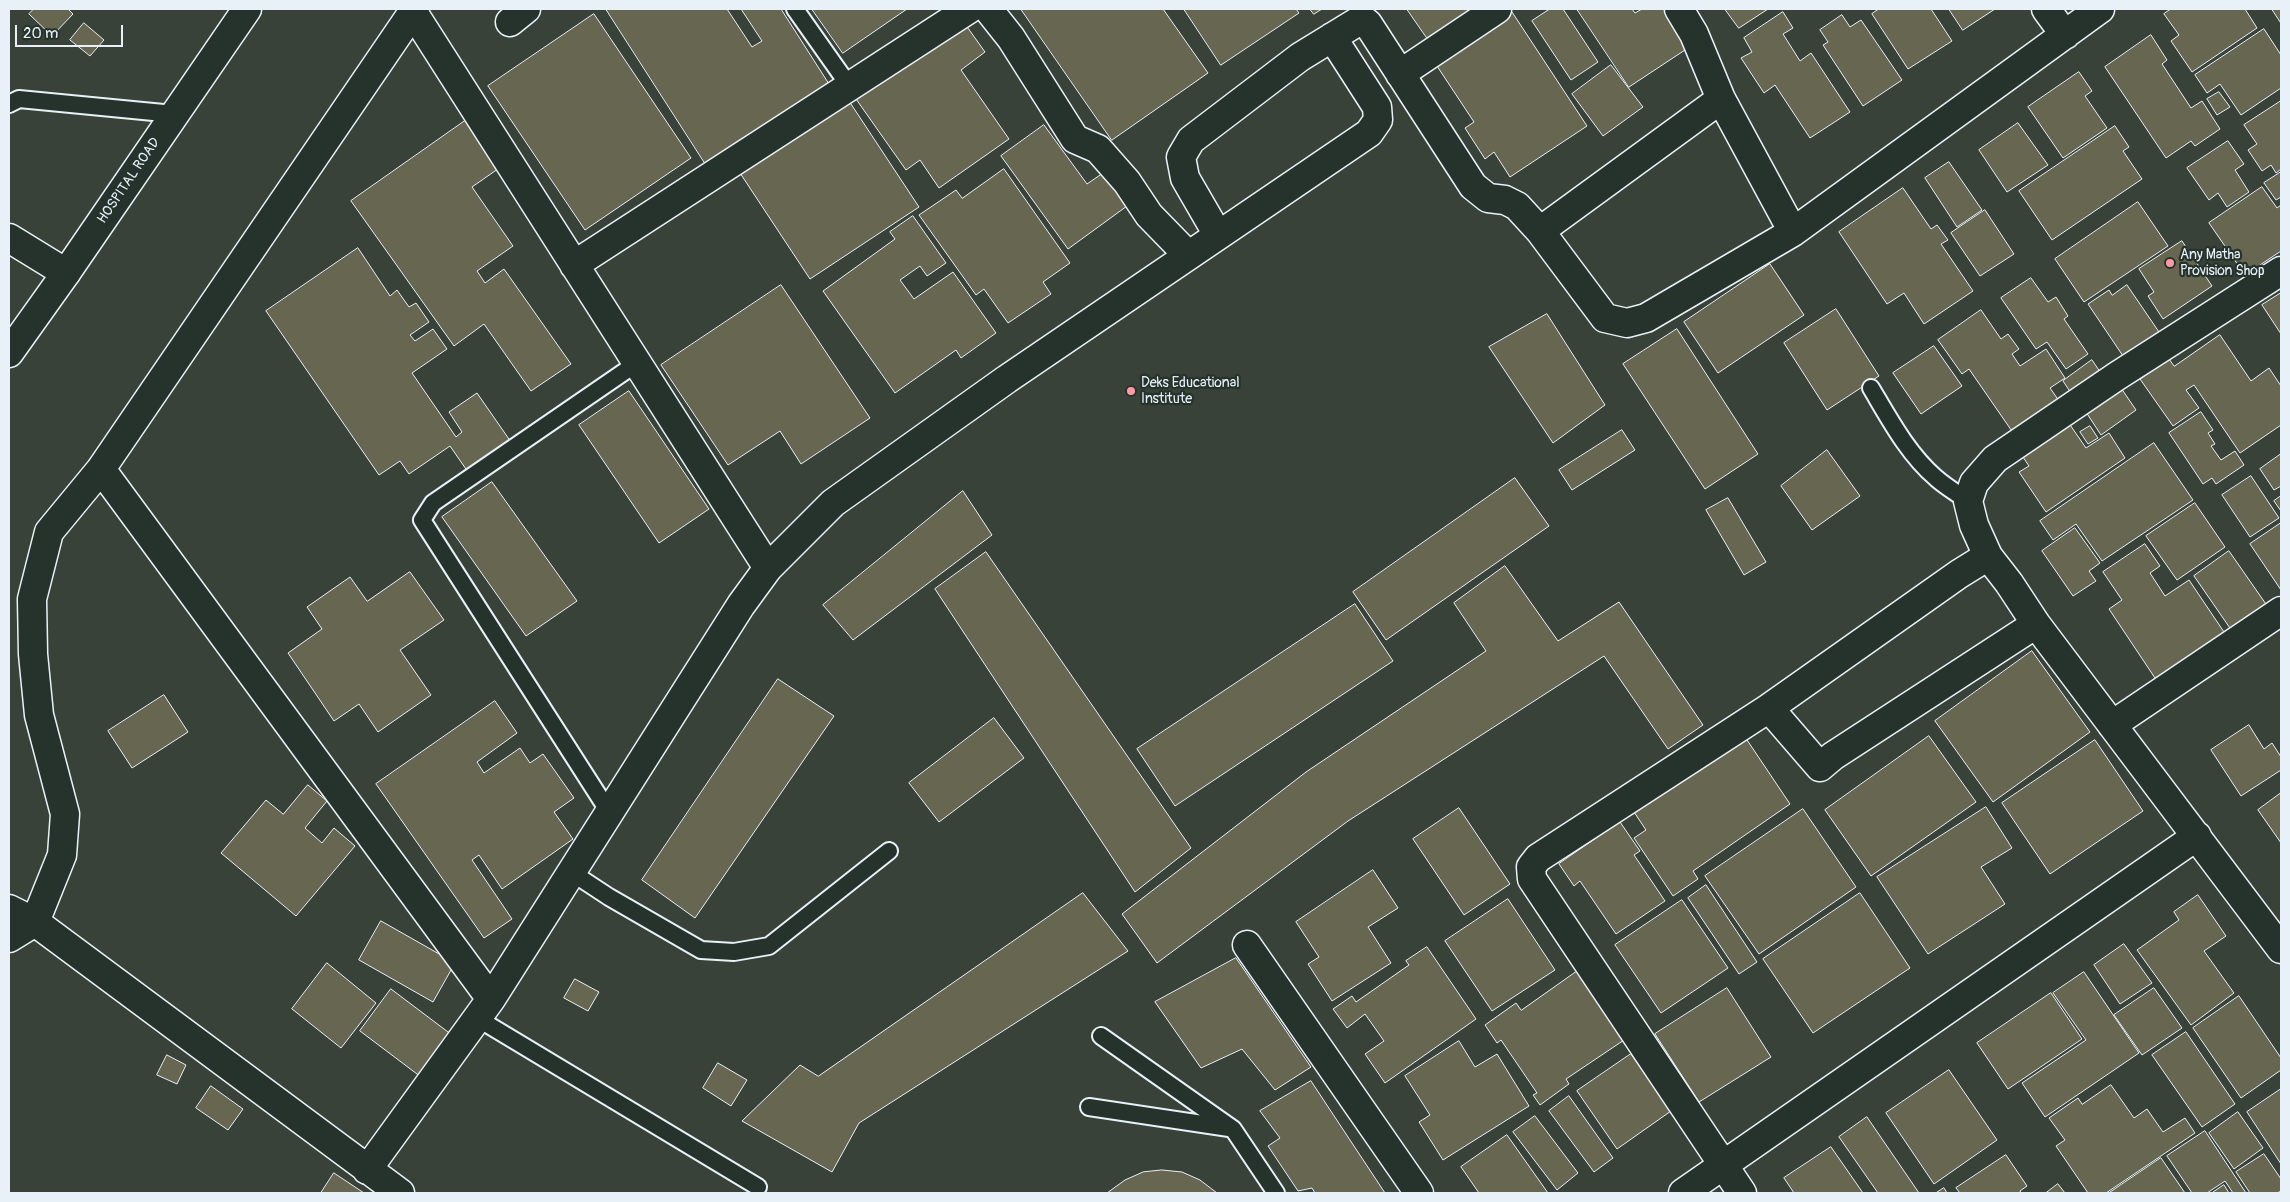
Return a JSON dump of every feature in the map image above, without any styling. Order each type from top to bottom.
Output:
[{"type":"street","name":"HOSPITAL ROAD","points":[[9,352],[66,273],[246,9]]},
{"type":"street","points":[[574,265],[969,9]]},
{"type":"street","points":[[988,9],[1011,38],[1075,139],[1098,148],[1127,182],[1149,215],[1188,255]]},
{"type":"street","points":[[1400,74],[1497,9]]},
{"type":"street","points":[[1679,9],[1694,34],[1722,99],[1793,232]]},
{"type":"street","points":[[2046,9],[2065,35]]},
{"type":"street","points":[[1218,234],[1185,178],[1181,157],[1191,140],[1300,57],[1362,19],[1368,24],[1473,186],[1488,198],[1506,200],[1517,206],[1540,231],[1605,318],[1627,323],[1646,318],[1793,232],[2100,9]]},
{"type":"street","points":[[9,938],[35,922],[62,855],[65,814],[38,715],[33,654],[32,599],[49,532],[102,470],[414,10],[636,363],[768,568]]},
{"type":"street","points":[[367,1170],[484,1008],[740,605],[768,568],[833,503],[1007,379],[1369,133],[1378,120],[1377,107],[1332,36]]},
{"type":"street","points":[[1540,231],[1722,99]]},
{"type":"street","points":[[9,238],[66,273]]},
{"type":"street","points":[[2281,271],[2117,376],[1995,459],[1974,482],[1968,500],[1974,525],[1988,556],[2009,583],[2036,624],[2281,949]]},
{"type":"street","points":[[102,470],[484,1008]]},
{"type":"street","points":[[1742,1193],[1722,1166],[1532,879],[1531,867],[1538,858],[1769,708],[1959,574],[1988,556]]},
{"type":"street","points":[[2112,724],[2281,611]]},
{"type":"street","points":[[1769,708],[1820,767],[1833,756],[2036,624]]},
{"type":"street","points":[[1683,1193],[2197,836]]},
{"type":"street","points":[[9,909],[35,922],[400,1193]]},
{"type":"street","points":[[1247,945],[1419,1193]]},
{"type":"lane","points":[[795,9],[850,87]]},
{"type":"lane","points":[[9,104],[19,100],[174,114]]},
{"type":"lane","points":[[609,812],[422,520],[433,504],[636,363]]},
{"type":"lane","points":[[1871,388],[1917,459],[1936,479],[1968,500]]},
{"type":"lane","points":[[571,872],[609,897],[701,950],[734,952],[769,946],[889,852]]},
{"type":"lane","points":[[484,1008],[758,1187]]},
{"type":"lane","points":[[1101,1036],[1233,1129],[1276,1193]]},
{"type":"lane","points":[[1089,1107],[1233,1129]]},
{"type":"building","points":[[34,9],[68,9],[73,14],[52,36],[29,14]]},
{"type":"building","points":[[606,9],[727,9],[752,47],[762,41],[741,9],[781,9],[829,84],[705,163]]},
{"type":"building","points":[[812,9],[907,9],[843,53]]},
{"type":"building","points":[[1021,9],[1163,9],[1208,73],[1112,140]]},
{"type":"building","points":[[1184,9],[1296,9],[1299,13],[1221,65]]},
{"type":"building","points":[[1310,9],[1322,9],[1314,14]]},
{"type":"building","points":[[1407,9],[1474,9],[1430,42]]},
{"type":"building","points":[[1550,9],[1563,9],[1598,62],[1571,80],[1532,21]]},
{"type":"building","points":[[1577,9],[1632,9],[1635,13],[1642,9],[1666,9],[1691,46],[1629,87]]},
{"type":"building","points":[[1725,9],[1768,9],[1739,28]]},
{"type":"building","points":[[1879,9],[1931,9],[1952,41],[1908,69],[1872,14]]},
{"type":"building","points":[[1949,9],[1995,9],[1963,30]]},
{"type":"building","points":[[2171,9],[2245,9],[2257,28],[2192,72],[2171,41],[2179,35],[2164,14]]},
{"type":"building","points":[[2272,9],[2281,9],[2281,23]]},
{"type":"building","points":[[1512,12],[1587,126],[1510,177],[1494,152],[1485,159],[1465,128],[1474,122],[1435,63]]},
{"type":"building","points":[[1783,12],[1793,28],[1783,34],[1800,61],[1811,53],[1850,112],[1810,138],[1775,85],[1764,93],[1741,58],[1752,52],[1744,38]]},
{"type":"building","points":[[594,14],[691,158],[585,230],[488,86]]},
{"type":"building","points":[[1842,15],[1850,27],[1861,20],[1902,80],[1863,106],[1823,45],[1828,42],[1820,30]]},
{"type":"building","points":[[84,23],[104,40],[90,56],[70,40]]},
{"type":"building","points":[[965,24],[985,52],[961,70],[1009,139],[939,188],[920,160],[906,170],[856,99]]},
{"type":"building","points":[[2264,29],[2281,55],[2281,88],[2241,115],[2220,84],[2207,93],[2195,75]]},
{"type":"building","points":[[2151,35],[2167,60],[2162,64],[2191,108],[2202,101],[2220,129],[2195,146],[2191,141],[2166,158],[2105,67]]},
{"type":"building","points":[[1611,65],[1643,107],[1603,136],[1572,94]]},
{"type":"building","points":[[2079,72],[2092,91],[2085,96],[2107,128],[2063,158],[2028,107]]},
{"type":"building","points":[[2219,92],[2230,107],[2217,115],[2207,99]]},
{"type":"building","points":[[849,101],[919,207],[810,279],[740,173]]},
{"type":"building","points":[[2281,101],[2281,169],[2276,173],[2271,165],[2262,171],[2248,150],[2257,144],[2244,125]]},
{"type":"building","points":[[472,116],[505,164],[472,187],[513,246],[477,271],[485,283],[504,269],[571,364],[531,391],[484,324],[454,346],[351,201]]},
{"type":"building","points":[[2018,123],[2048,165],[2007,192],[1979,150]]},
{"type":"building","points":[[1044,125],[1087,184],[1103,173],[1127,206],[1068,249],[1001,156]]},
{"type":"building","points":[[2115,126],[2129,147],[2123,151],[2142,179],[2052,240],[2019,191]]},
{"type":"building","points":[[2228,141],[2244,164],[2235,170],[2249,192],[2227,207],[2218,193],[2209,200],[2187,168]]},
{"type":"building","points":[[1949,162],[1982,210],[1957,227],[1925,178]]},
{"type":"building","points":[[1004,169],[1070,263],[1043,282],[1051,294],[1008,323],[984,289],[976,295],[919,215],[956,190],[962,198]]},
{"type":"building","points":[[2281,172],[2281,197],[2276,200],[2264,183]]},
{"type":"building","points":[[2262,187],[2277,208],[2281,205],[2281,251],[2245,275],[2209,223]]},
{"type":"building","points":[[1903,188],[1931,229],[1937,225],[1948,240],[1941,244],[1973,291],[1924,324],[1904,293],[1887,304],[1839,232]]},
{"type":"building","points":[[2138,202],[2168,246],[2084,302],[2055,259]]},
{"type":"building","points":[[1985,210],[2014,254],[1980,276],[1951,233]]},
{"type":"building","points":[[913,216],[946,263],[927,276],[920,266],[900,280],[914,299],[953,272],[996,333],[961,358],[956,350],[895,393],[823,291],[895,239],[890,232]]},
{"type":"building","points":[[2182,241],[2212,286],[2163,319],[2148,296],[2154,292],[2139,269]]},
{"type":"building","points":[[358,248],[390,296],[397,290],[409,307],[416,303],[429,322],[410,335],[415,341],[433,329],[447,349],[412,373],[456,437],[462,432],[449,412],[477,393],[511,442],[468,472],[450,446],[409,474],[400,461],[379,475],[266,311]]},
{"type":"building","points":[[1770,264],[1804,315],[1718,373],[1684,322]]},
{"type":"building","points":[[2031,278],[2048,302],[2056,297],[2068,316],[2064,319],[2088,354],[2066,369],[2047,342],[2036,349],[2001,298]]},
{"type":"building","points":[[781,285],[870,418],[801,464],[780,431],[728,465],[661,365]]},
{"type":"building","points":[[2127,285],[2159,332],[2123,356],[2088,304],[2109,290],[2112,295]]},
{"type":"building","points":[[2281,293],[2281,334],[2262,305]]},
{"type":"building","points":[[1836,309],[1879,376],[1827,410],[1784,343]]},
{"type":"building","points":[[1981,310],[2001,339],[2008,334],[2019,349],[2012,354],[2020,366],[2046,349],[2065,378],[2050,388],[2062,405],[2016,437],[1969,369],[1962,374],[1938,340]]},
{"type":"building","points":[[1547,314],[1605,405],[1553,443],[1489,347]]},
{"type":"building","points":[[1677,329],[1758,454],[1705,489],[1623,364]]},
{"type":"building","points":[[2220,335],[2251,381],[2269,368],[2281,386],[2281,425],[2240,453],[2194,385],[2186,390],[2199,408],[2173,426],[2140,379],[2169,359],[2174,366]]},
{"type":"building","points":[[1934,346],[1962,386],[1921,414],[1893,373]]},
{"type":"building","points":[[2092,360],[2105,379],[2075,399],[2063,381]]},
{"type":"building","points":[[2119,385],[2136,410],[2101,435],[2084,409]]},
{"type":"building","points":[[629,391],[709,509],[659,543],[579,425]]},
{"type":"building","points":[[2201,412],[2213,430],[2208,433],[2215,444],[2211,446],[2221,460],[2235,451],[2244,465],[2216,484],[2212,478],[2203,484],[2169,433]]},
{"type":"building","points":[[2066,419],[2086,448],[2109,433],[2125,458],[2046,512],[2019,472],[2029,466],[2019,451]]},
{"type":"building","points":[[2090,426],[2098,438],[2088,444],[2080,432]]},
{"type":"building","points":[[1622,430],[1635,450],[1572,490],[1559,470]]},
{"type":"building","points":[[2154,443],[2193,500],[2102,561],[2076,524],[2053,540],[2040,521]]},
{"type":"building","points":[[1827,450],[1860,496],[1812,530],[1781,486]]},
{"type":"building","points":[[2281,454],[2281,486],[2274,490],[2260,469]]},
{"type":"building","points":[[2251,476],[2279,518],[2250,537],[2222,495]]},
{"type":"building","points":[[1515,478],[1549,526],[1386,640],[1353,592]]},
{"type":"building","points":[[492,482],[577,601],[526,636],[442,517]]},
{"type":"building","points":[[963,491],[992,535],[853,640],[823,605]]},
{"type":"building","points":[[2281,496],[2281,511],[2274,501]]},
{"type":"building","points":[[1728,498],[1766,562],[1744,575],[1706,510]]},
{"type":"building","points":[[2195,503],[2225,547],[2177,580],[2146,536]]},
{"type":"building","points":[[2281,523],[2281,590],[2250,544]]},
{"type":"building","points":[[2075,528],[2100,563],[2089,571],[2096,581],[2073,596],[2042,551]]},
{"type":"building","points":[[2145,544],[2160,566],[2150,573],[2165,596],[2189,580],[2226,635],[2157,681],[2109,609],[2122,600],[2103,572]]},
{"type":"building","points":[[2229,551],[2268,607],[2232,631],[2194,576]]},
{"type":"building","points":[[986,552],[1191,848],[1135,892],[935,589]]},
{"type":"building","points":[[1505,566],[1558,641],[1619,602],[1703,725],[1668,749],[1604,656],[1348,821],[1157,963],[1122,914],[1306,772],[1486,651],[1454,603]]},
{"type":"building","points":[[410,572],[444,620],[400,650],[431,695],[378,732],[359,704],[334,721],[288,653],[322,629],[307,607],[350,577],[367,601]]},
{"type":"building","points":[[1355,604],[1393,661],[1175,806],[1137,749]]},
{"type":"building","points":[[2032,651],[2090,732],[1993,802],[1935,721]]},
{"type":"building","points":[[778,679],[834,716],[695,918],[642,880]]},
{"type":"building","points":[[164,695],[188,732],[132,768],[108,731]]},
{"type":"building","points":[[495,701],[517,733],[477,762],[484,773],[520,748],[530,763],[543,754],[574,798],[554,812],[573,839],[502,889],[479,855],[472,860],[512,919],[484,938],[376,784]]},
{"type":"building","points":[[994,718],[1024,758],[939,822],[909,783]]},
{"type":"building","points":[[2249,725],[2264,749],[2272,743],[2281,757],[2281,770],[2241,796],[2211,750]]},
{"type":"building","points":[[1741,731],[1790,804],[1693,871],[1698,879],[1673,896],[1634,838],[1646,830],[1630,806]]},
{"type":"building","points":[[1929,736],[1976,802],[1871,876],[1825,810]]},
{"type":"building","points":[[2095,740],[2143,811],[2050,874],[2002,803]]},
{"type":"building","points":[[308,785],[327,801],[305,828],[322,843],[334,828],[355,846],[296,916],[221,853],[266,800],[283,814]]},
{"type":"building","points":[[2281,793],[2281,843],[2258,810]]},
{"type":"building","points":[[1986,807],[2012,848],[1981,867],[2005,904],[1928,954],[1877,877]]},
{"type":"building","points":[[1459,808],[1510,884],[1464,915],[1413,839]]},
{"type":"building","points":[[1803,809],[1856,887],[1759,954],[1705,876]]},
{"type":"building","points":[[1620,822],[1640,851],[1634,855],[1665,901],[1616,934],[1580,881],[1574,886],[1559,864]]},
{"type":"building","points":[[1373,870],[1398,908],[1368,927],[1391,963],[1332,1001],[1308,964],[1319,957],[1296,922]]},
{"type":"building","points":[[1706,885],[1757,962],[1739,974],[1688,898]]},
{"type":"building","points":[[1083,893],[1128,951],[859,1123],[832,1172],[742,1121],[800,1065],[818,1076]]},
{"type":"building","points":[[1860,893],[1910,968],[1813,1033],[1763,959]]},
{"type":"building","points":[[2198,895],[2226,936],[2204,951],[2234,993],[2191,1025],[2137,950],[2179,920],[2174,912]]},
{"type":"building","points":[[1508,899],[1555,970],[1492,1011],[1445,941]]},
{"type":"building","points":[[1682,900],[1728,968],[1661,1013],[1615,945]]},
{"type":"building","points":[[381,921],[455,963],[433,1002],[359,960]]},
{"type":"building","points":[[2124,944],[2152,983],[2120,1004],[2094,965]]},
{"type":"building","points":[[1427,947],[1476,1019],[1385,1083],[1365,1054],[1384,1041],[1365,1014],[1347,1028],[1333,1009],[1352,996],[1356,1002],[1409,965],[1406,961]]},
{"type":"building","points":[[1236,958],[1311,1067],[1275,1090],[1242,1049],[1201,1068],[1155,1002]]},
{"type":"building","points":[[327,963],[376,1003],[341,1048],[292,1009]]},
{"type":"building","points":[[1586,965],[1633,1034],[1566,1079],[1569,1084],[1540,1105],[1533,1095],[1537,1093],[1501,1040],[1497,1043],[1485,1025],[1516,1003],[1521,1010]]},
{"type":"building","points":[[2084,972],[2139,1053],[2045,1117],[2022,1083],[2086,1040],[2053,993]]},
{"type":"building","points":[[575,979],[599,992],[588,1011],[564,998]]},
{"type":"building","points":[[1727,988],[1771,1057],[1699,1102],[1655,1034]]},
{"type":"building","points":[[2154,988],[2182,1028],[2142,1055],[2114,1015]]},
{"type":"building","points":[[391,989],[452,1035],[421,1077],[360,1031]]},
{"type":"building","points":[[2051,993],[2082,1039],[2008,1089],[1977,1043]]},
{"type":"building","points":[[2239,996],[2281,1058],[2281,1070],[2241,1098],[2193,1028]]},
{"type":"building","points":[[2186,1032],[2235,1104],[2202,1127],[2152,1055]]},
{"type":"building","points":[[1459,1041],[1475,1067],[1497,1054],[1529,1106],[1443,1160],[1419,1122],[1430,1115],[1405,1076]]},
{"type":"building","points":[[1631,1054],[1671,1111],[1617,1149],[1577,1091]]},
{"type":"building","points":[[167,1055],[186,1065],[177,1084],[157,1075]]},
{"type":"building","points":[[718,1063],[747,1080],[731,1106],[703,1088]]},
{"type":"building","points":[[1949,1070],[1997,1140],[1934,1184],[1886,1113]]},
{"type":"building","points":[[1311,1081],[1385,1193],[1315,1193],[1312,1188],[1298,1191],[1268,1146],[1280,1138],[1260,1111]]},
{"type":"building","points":[[2111,1085],[2134,1118],[2147,1109],[2163,1132],[2185,1118],[2195,1133],[2106,1193],[2088,1193],[2056,1146],[2065,1140],[2049,1118],[2078,1098],[2082,1104]]},
{"type":"building","points":[[211,1086],[243,1109],[228,1130],[196,1108]]},
{"type":"building","points":[[2281,1089],[2281,1164],[2247,1112]]},
{"type":"building","points":[[1569,1096],[1613,1158],[1594,1172],[1549,1111]]},
{"type":"building","points":[[2238,1112],[2263,1148],[2234,1169],[2209,1133]]},
{"type":"building","points":[[1535,1116],[1578,1173],[1557,1190],[1513,1132]]},
{"type":"building","points":[[1867,1117],[1919,1193],[1878,1193],[1839,1137]]},
{"type":"building","points":[[2205,1131],[2246,1193],[2233,1193],[2225,1181],[2207,1193],[2192,1193],[2167,1156]]},
{"type":"building","points":[[1507,1135],[1548,1193],[1479,1193],[1461,1167]]},
{"type":"building","points":[[1831,1147],[1863,1193],[1794,1193],[1784,1178]]},
{"type":"building","points":[[2264,1154],[2281,1179],[2281,1191],[2277,1193],[2250,1193],[2236,1172]]},
{"type":"building","points":[[2006,1155],[2027,1186],[2020,1191],[2021,1193],[1960,1193],[1956,1188]]},
{"type":"building","points":[[2161,1158],[2185,1193],[2109,1193]]},
{"type":"building","points":[[1162,1170],[1182,1172],[1200,1180],[1217,1193],[1107,1193],[1125,1180],[1143,1172]]},
{"type":"building","points":[[334,1173],[364,1193],[321,1193]]},
{"type":"building","points":[[2058,1184],[2065,1193],[2046,1193]]},
{"type":"building","points":[[2224,1185],[2229,1193],[2212,1193]]},
{"type":"building","points":[[1944,1188],[1947,1193],[1936,1193]]},
{"type":"place","name":"Any Matha Provision Shop","points":[[2170,263]]},
{"type":"place","name":"Deks Educational Institute","points":[[1131,391]]}]
